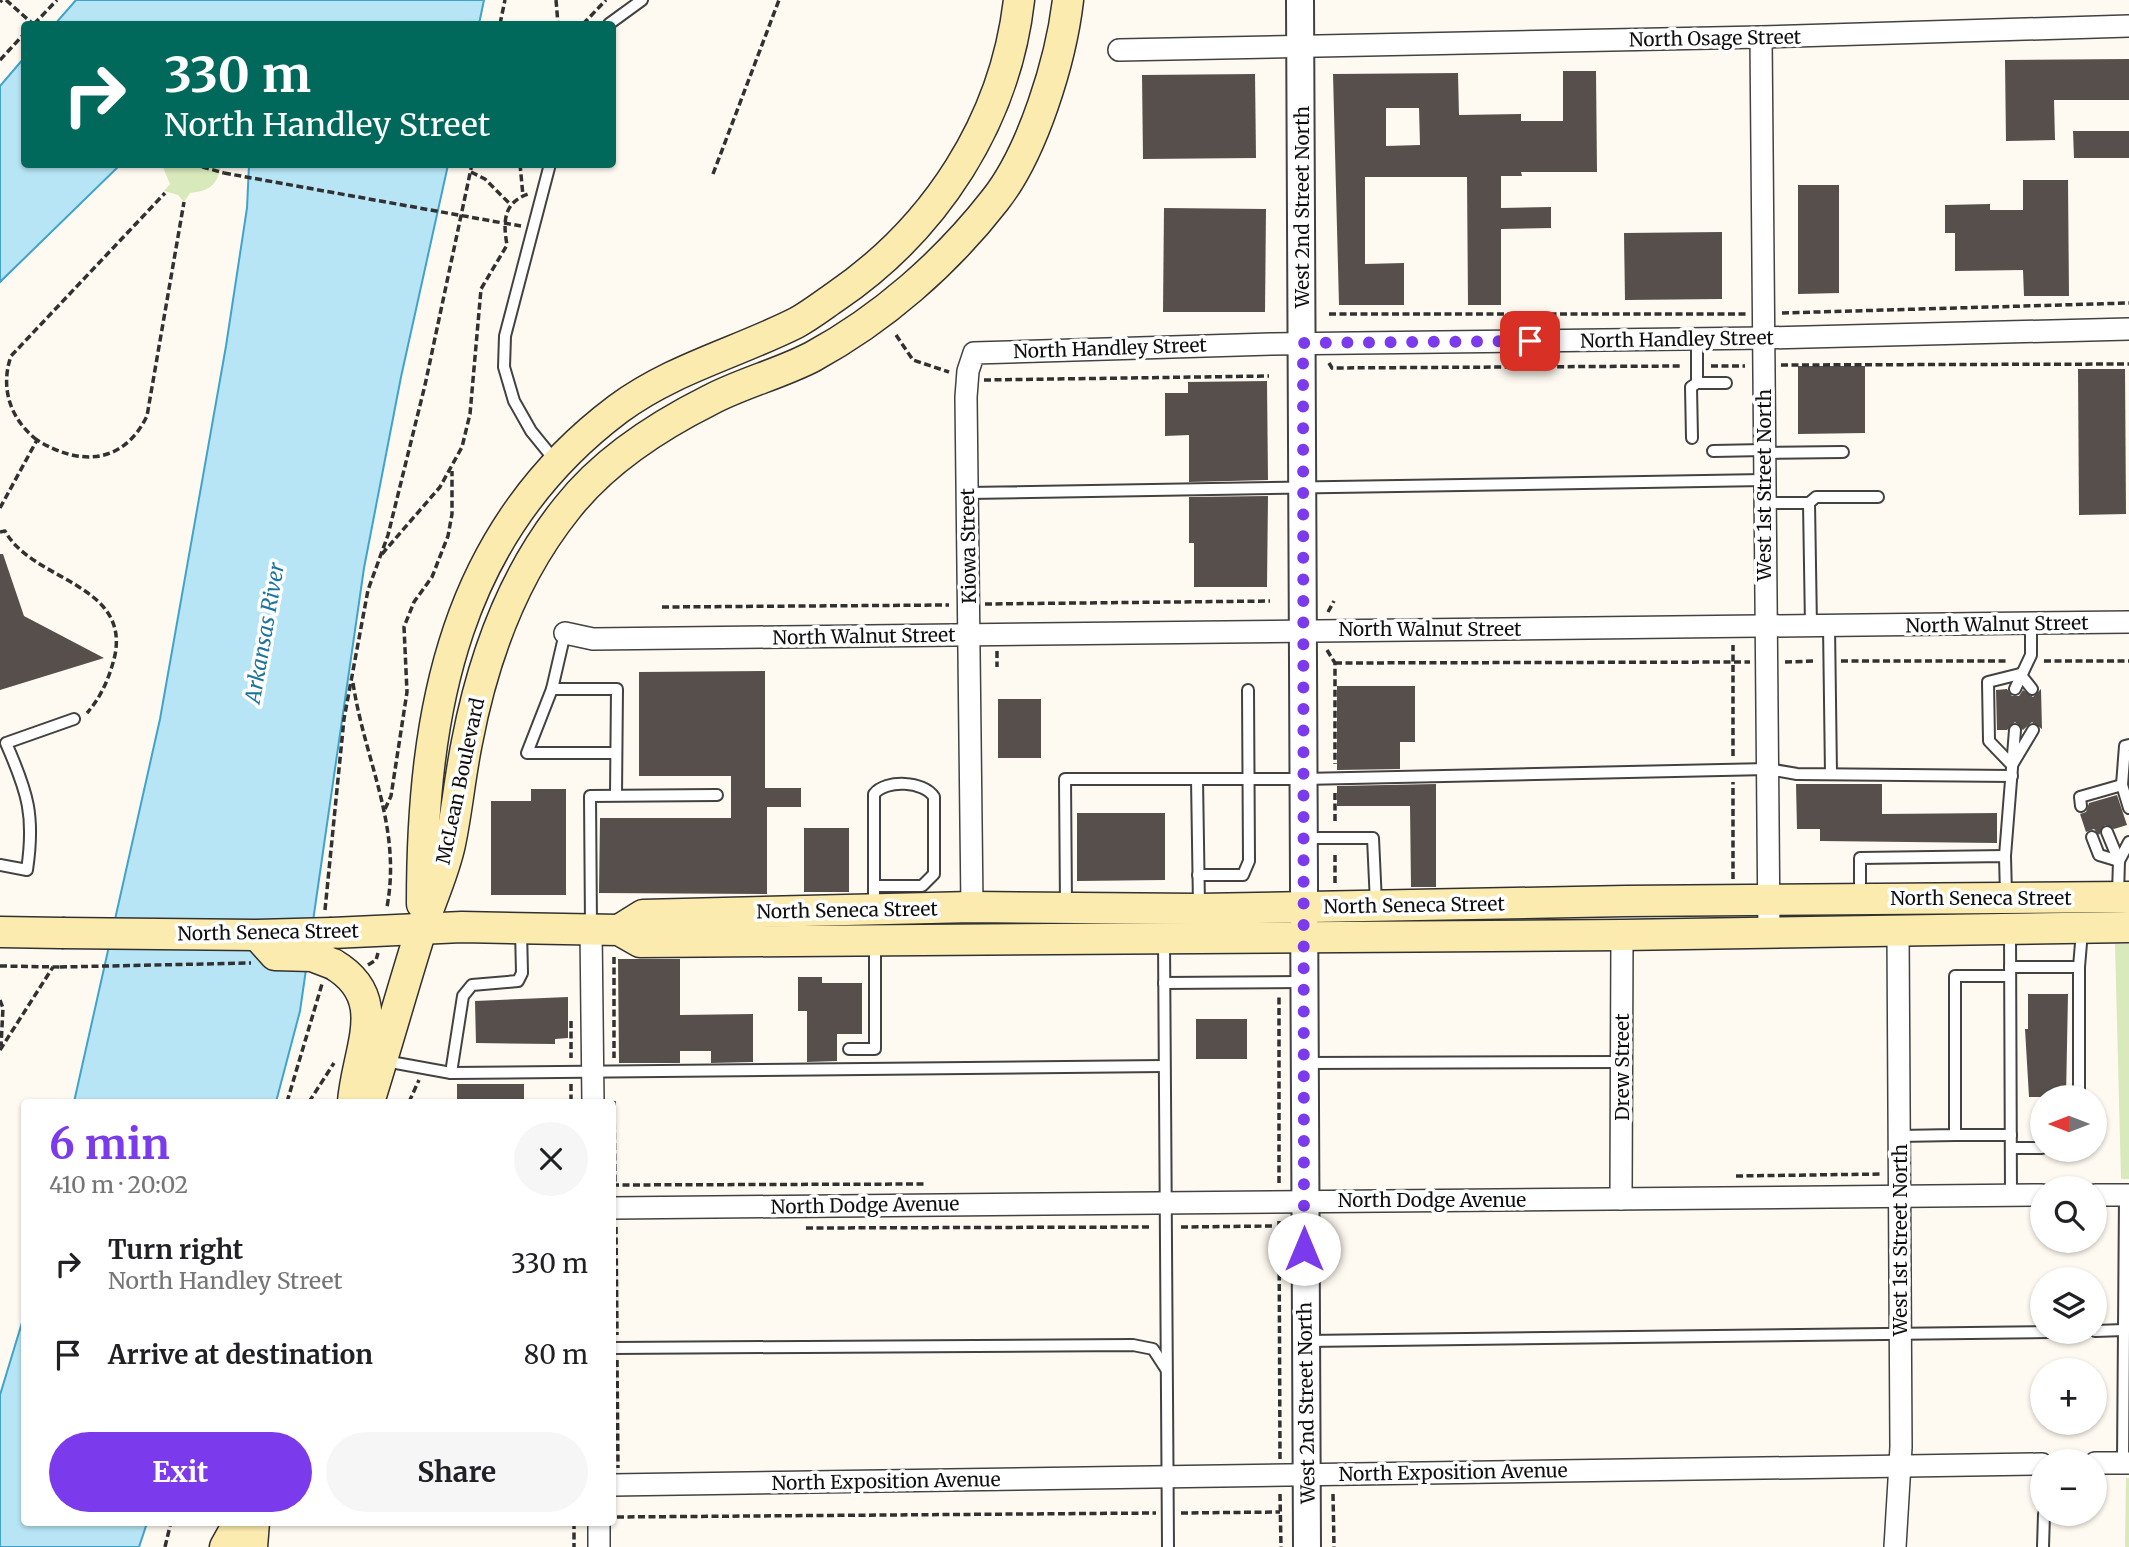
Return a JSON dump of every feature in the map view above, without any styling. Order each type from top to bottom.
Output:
[{"type":"main road","name":"McLean Boulevard","points":[[422,928],[422,850],[433,751],[448,656],[462,614],[485,563],[520,506],[557,464],[617,410],[653,385],[797,323],[884,262],[931,211],[972,150],[999,89],[1015,36],[1019,0]]},
{"type":"main road","name":"McLean Boulevard","points":[[422,928],[449,847],[467,740],[486,667],[512,594],[561,516],[616,460],[656,430],[712,399],[811,357],[854,331],[898,300],[951,248],[997,198],[1023,151],[1048,90],[1064,38],[1069,0]]},
{"type":"main road","name":"North Seneca Street","points":[[875,917],[972,907],[1199,909],[1769,899],[2124,897]]},
{"type":"main road","name":"North Seneca Street","points":[[0,932],[62,933],[255,949],[329,925],[382,930],[521,929],[608,939],[643,915],[875,917],[1164,938],[1898,932],[2129,927]]},
{"type":"main road","points":[[370,1099],[422,928]]},
{"type":"main road","points":[[255,949],[275,955],[312,956],[362,988],[368,1022],[354,1099]]},
{"type":"main road","points":[[225,1547],[237,1526]]},
{"type":"main road","points":[[252,1547],[254,1526]]},
{"type":"street","name":"West 2nd Street North","points":[[1300,0],[1304,937],[1291,982],[1304,1063],[1305,1341],[1320,1474],[1307,1547]]},
{"type":"street","name":"North Osage Street","points":[[1119,50],[1761,37],[2129,26]]},
{"type":"street","name":"West 1st Street North","points":[[1761,37],[1769,933]]},
{"type":"street","name":"North Handley Street","points":[[974,353],[1303,343],[1763,338],[2129,329]]},
{"type":"street","name":"Kiowa Street","points":[[972,907],[967,376],[974,353]]},
{"type":"street","name":"North Walnut Street","points":[[565,633],[593,639],[2129,622]]},
{"type":"street","name":"West 1st Street North","points":[[1895,1547],[1899,1467],[1900,1334],[1898,932]]},
{"type":"street","name":"Drew Street","points":[[1621,1199],[1622,935]]},
{"type":"street","points":[[594,1099],[603,1071],[608,939]]},
{"type":"street","name":"North Dodge Avenue","points":[[616,1218],[1165,1203],[2030,1195]]},
{"type":"street","points":[[2107,1195],[2127,1196]]},
{"type":"street","points":[[2107,1463],[2126,1463]]},
{"type":"street","name":"North Exposition Avenue","points":[[616,1484],[2030,1464]]},
{"type":"street","points":[[599,1547],[610,1526]]},
{"type":"lane","points":[[613,21],[642,0]]},
{"type":"lane","points":[[549,168],[505,336],[504,367],[514,401],[531,431],[557,464]]},
{"type":"lane","points":[[1697,338],[1697,383]]},
{"type":"lane","points":[[1692,438],[1691,387],[1697,383],[1726,383]]},
{"type":"lane","points":[[1713,451],[1843,452]]},
{"type":"lane","points":[[968,494],[1764,480]]},
{"type":"lane","points":[[1764,503],[1808,503],[1816,497],[1878,497]]},
{"type":"lane","points":[[1808,503],[1820,626],[1830,661],[1831,774]]},
{"type":"lane","points":[[2015,689],[2031,655],[2031,623]]},
{"type":"lane","points":[[565,633],[552,689],[527,753],[617,753]]},
{"type":"lane","points":[[2020,674],[2032,689]]},
{"type":"lane","points":[[2012,770],[1989,741],[1988,682],[2020,674]]},
{"type":"lane","points":[[552,689],[617,689],[616,795]]},
{"type":"lane","points":[[1198,875],[1243,874],[1249,860],[1248,690]]},
{"type":"lane","points":[[0,865],[27,870],[32,814],[22,780],[3,744],[74,719]]},
{"type":"lane","points":[[2006,898],[2005,856],[2015,730]]},
{"type":"lane","points":[[2012,770],[2033,730]]},
{"type":"lane","points":[[2129,745],[2125,746],[2122,785],[2129,808]]},
{"type":"lane","points":[[1066,907],[1065,779],[1335,779],[1733,769],[1768,769],[1797,774],[2012,770]]},
{"type":"lane","points":[[1197,779],[1199,909]]},
{"type":"lane","points":[[849,1049],[875,1049],[874,794],[886,786],[921,785],[929,789],[934,797],[934,874],[922,886],[875,917]]},
{"type":"lane","points":[[2081,806],[2080,797],[2095,797],[2122,785]]},
{"type":"lane","points":[[608,939],[590,796],[717,795]]},
{"type":"lane","points":[[2107,832],[2119,861],[2124,897]]},
{"type":"lane","points":[[2092,837],[2099,855],[2119,861]]},
{"type":"lane","points":[[1303,838],[1373,838],[1376,906]]},
{"type":"lane","points":[[2119,861],[2129,842]]},
{"type":"lane","points":[[1860,898],[1860,858],[2005,856]]},
{"type":"lane","points":[[2079,1085],[2079,967],[2082,928]]},
{"type":"lane","points":[[451,1073],[463,996],[472,985],[518,981],[522,973],[521,929]]},
{"type":"lane","points":[[2010,930],[2011,1195]]},
{"type":"lane","points":[[1164,938],[1168,1547]]},
{"type":"lane","points":[[1955,1135],[1955,976],[2079,967]]},
{"type":"lane","points":[[1164,983],[1291,982]]},
{"type":"lane","points":[[382,1060],[451,1073],[1164,1066]]},
{"type":"lane","points":[[1304,1063],[1621,1062]]},
{"type":"lane","points":[[1899,1136],[2011,1135]]},
{"type":"lane","points":[[2011,1148],[2030,1148]]},
{"type":"lane","points":[[2126,1463],[2124,1330],[2127,1196]]},
{"type":"lane","points":[[2107,1331],[2124,1330]]},
{"type":"lane","points":[[1305,1341],[2030,1332]]},
{"type":"lane","points":[[616,1348],[1133,1345],[1153,1349],[1166,1369]]},
{"type":"lane","points":[[2043,1547],[2044,1526]]},
{"type":"path","points":[[36,21],[57,0]]},
{"type":"path","points":[[501,21],[505,0]]},
{"type":"path","points":[[556,0],[558,21]]},
{"type":"path","points":[[586,21],[606,0]]},
{"type":"path","points":[[713,174],[779,0]]},
{"type":"path","points":[[3,1],[29,21]]},
{"type":"path","points":[[0,60],[21,37]]},
{"type":"path","points":[[210,168],[224,173],[503,223]]},
{"type":"path","points":[[329,925],[343,732],[368,590],[381,555],[425,385],[472,168]]},
{"type":"path","points":[[520,168],[523,196]]},
{"type":"path","points":[[471,172],[494,187],[510,204]]},
{"type":"path","points":[[381,555],[440,487],[463,447],[470,414],[481,289],[507,245],[503,223],[510,204],[544,188]]},
{"type":"path","points":[[166,193],[12,356],[6,380],[8,401],[25,431],[62,453],[99,457],[130,441],[141,429],[147,416],[184,202]]},
{"type":"path","points":[[1329,314],[1763,313],[2129,303]]},
{"type":"path","points":[[897,335],[913,360],[984,380],[1269,376]]},
{"type":"path","points":[[1326,357],[1332,368],[2129,364]]},
{"type":"path","points":[[0,508],[37,440]]},
{"type":"path","points":[[385,809],[390,796],[407,692],[404,627],[414,602],[432,578],[448,536],[452,514],[452,469]]},
{"type":"path","points":[[0,532],[5,531],[14,547],[102,602],[113,619],[117,640],[106,685],[87,713],[74,719]]},
{"type":"path","points":[[1327,614],[1334,601]]},
{"type":"path","points":[[1732,888],[1734,627]]},
{"type":"path","points":[[1326,650],[1335,663],[1335,885]]},
{"type":"path","points":[[1335,663],[2129,661]]},
{"type":"path","points":[[288,1099],[322,985],[336,970],[376,960],[393,862],[385,809],[373,778],[352,680]]},
{"type":"path","points":[[605,1099],[603,1071],[608,939]]},
{"type":"path","points":[[0,966],[60,967],[255,949]]},
{"type":"path","points":[[0,1049],[53,967]]},
{"type":"path","points":[[1279,1189],[1291,982]]},
{"type":"path","points":[[0,1000],[3,1008],[0,1049]]},
{"type":"path","points":[[570,1009],[571,1099]]},
{"type":"path","points":[[311,1099],[339,1056]]},
{"type":"path","points":[[410,1099],[424,1068]]},
{"type":"path","points":[[1279,1212],[1281,1547]]},
{"type":"path","points":[[616,1219],[628,1228]]},
{"type":"path","points":[[796,1228],[1273,1226]]},
{"type":"path","points":[[1320,1474],[1334,1547]]},
{"type":"path","points":[[616,1522],[1280,1512]]},
{"type":"path","points":[[165,1547],[171,1526]]},
{"type":"path","points":[[574,1526],[574,1547]]},
{"type":"green space","points":[[163,168],[220,168],[211,186],[190,193],[184,202],[178,195],[164,191],[170,184]]},
{"type":"green space","points":[[2115,944],[2129,944],[2129,1179],[2121,1179]]},
{"type":"green space","points":[[2126,1478],[2129,1478],[2129,1547],[2125,1547]]},
{"type":"water","points":[[76,0],[484,0],[480,21],[58,21]]},
{"type":"water","points":[[21,62],[21,168],[117,168],[0,282],[0,86]]},
{"type":"water","name":"Arkansas River","points":[[249,168],[447,168],[401,377],[364,568],[300,1011],[277,1099],[75,1099],[160,719],[226,346],[247,208]]},
{"type":"water","points":[[21,1326],[21,1526],[146,1526],[139,1547],[0,1547],[0,1395]]},
{"type":"building","points":[[2129,59],[2129,100],[2054,100],[2055,140],[2006,141],[2005,60]]},
{"type":"building","points":[[1563,71],[1596,71],[1597,172],[1521,172],[1522,176],[1501,176],[1501,208],[1551,207],[1551,228],[1501,229],[1501,305],[1468,305],[1467,177],[1365,177],[1365,264],[1404,263],[1404,305],[1339,305],[1333,74],[1458,73],[1459,115],[1521,114],[1521,121],[1563,121]],"holes":[[[1386,108],[1419,108],[1420,145],[1386,146]]]},
{"type":"building","points":[[1255,74],[1256,158],[1143,159],[1142,75]]},
{"type":"building","points":[[2073,131],[2129,131],[2129,158],[2074,158]]},
{"type":"building","points":[[2023,180],[2068,180],[2069,296],[2024,296],[2023,270],[1955,271],[1955,233],[1945,233],[1945,205],[1990,204],[1990,210],[2023,210]]},
{"type":"building","points":[[1798,185],[1839,185],[1839,293],[1798,294]]},
{"type":"building","points":[[1164,208],[1266,209],[1265,312],[1163,312]]},
{"type":"building","points":[[1722,232],[1722,299],[1625,300],[1624,233]]},
{"type":"building","points":[[1798,366],[1865,366],[1865,433],[1798,434]]},
{"type":"building","points":[[2078,369],[2125,369],[2126,514],[2079,515]]},
{"type":"building","points":[[1267,381],[1268,480],[1189,482],[1189,435],[1165,436],[1165,393],[1188,393],[1188,382]]},
{"type":"building","points":[[1268,496],[1267,587],[1194,587],[1194,543],[1189,543],[1189,497]]},
{"type":"building","points":[[0,554],[3,554],[24,616],[104,658],[0,690]]},
{"type":"building","points":[[765,671],[765,788],[801,788],[801,807],[767,807],[767,894],[599,893],[600,818],[731,818],[731,776],[639,776],[639,672]]},
{"type":"building","points":[[1337,686],[1415,686],[1415,742],[1400,742],[1400,769],[1337,770]]},
{"type":"building","points":[[2007,689],[2012,696],[2019,696],[2023,690],[2033,697],[2041,689],[2042,729],[2032,722],[2023,730],[2015,722],[2007,730],[1997,730],[1996,690]]},
{"type":"building","points":[[998,699],[1041,699],[1041,758],[998,758]]},
{"type":"building","points":[[1436,784],[1436,887],[1411,887],[1410,806],[1337,806],[1337,786]]},
{"type":"building","points":[[1796,784],[1882,784],[1882,814],[1997,813],[1997,843],[1820,841],[1820,829],[1797,829]]},
{"type":"building","points":[[531,789],[566,789],[566,895],[491,895],[491,801],[531,801]]},
{"type":"building","points":[[2117,795],[2127,825],[2114,829],[2105,825],[2099,835],[2094,829],[2086,832],[2080,814],[2086,812],[2089,803]]},
{"type":"building","points":[[1077,813],[1165,813],[1165,880],[1077,881]]},
{"type":"building","points":[[804,828],[849,828],[849,892],[804,892]]},
{"type":"building","points":[[618,959],[680,959],[680,1015],[753,1014],[753,1062],[711,1063],[711,1051],[680,1051],[680,1063],[619,1063]]},
{"type":"building","points":[[798,977],[822,977],[822,983],[862,983],[862,1034],[837,1034],[837,1061],[807,1062],[807,1011],[798,1011]]},
{"type":"building","points":[[2028,994],[2068,994],[2066,1085],[2030,1085],[2030,1097],[2025,1029],[2028,1029]]},
{"type":"building","points":[[568,997],[568,1038],[555,1039],[555,1044],[476,1043],[475,1001]]},
{"type":"building","points":[[1196,1019],[1247,1019],[1247,1059],[1196,1059]]},
{"type":"building","points":[[457,1084],[524,1084],[524,1099],[457,1099]]},
{"type":"route","points":[[1304,1249],[1303,343],[1530,341]]}]
